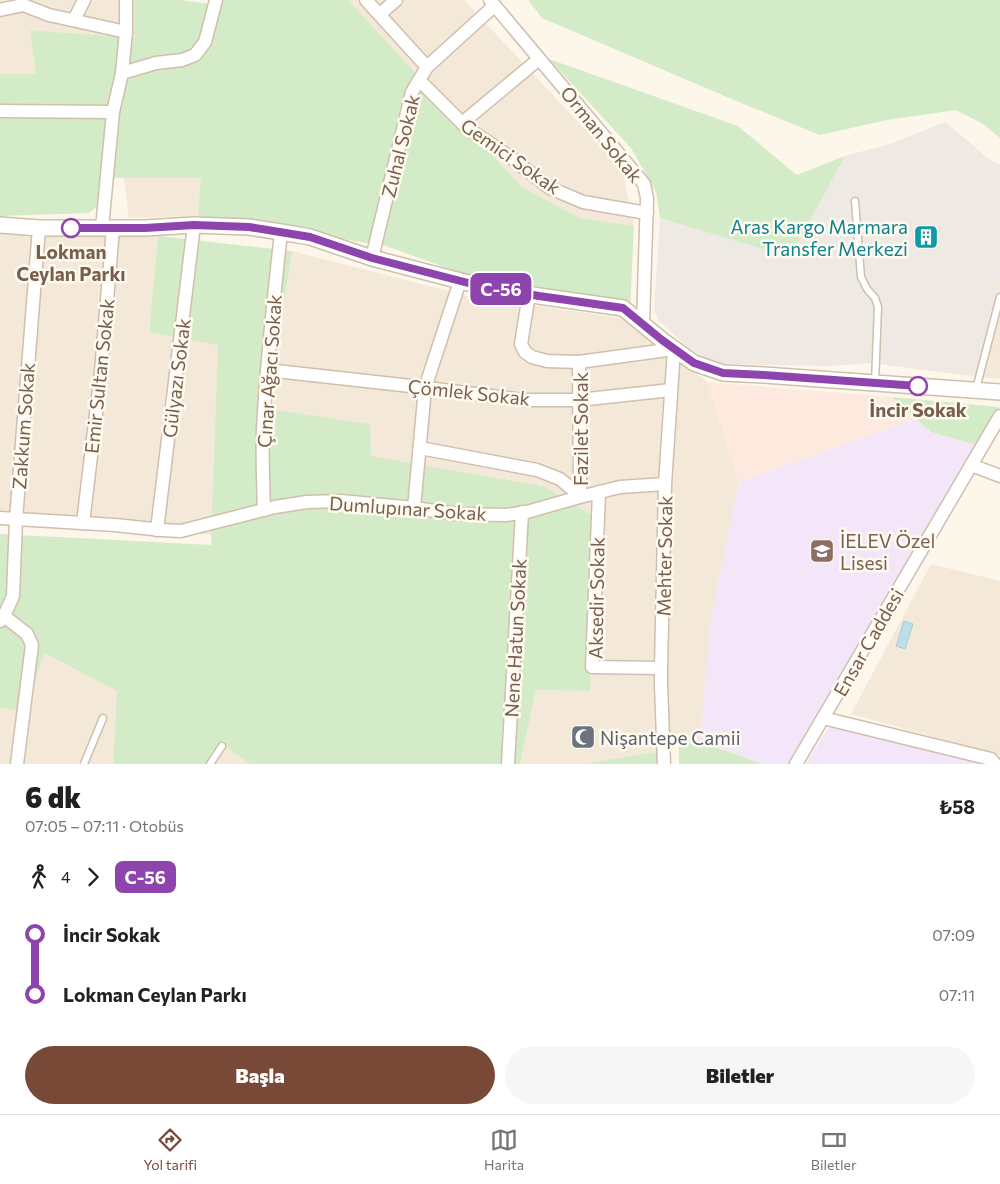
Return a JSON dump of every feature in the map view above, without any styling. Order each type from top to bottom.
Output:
[{"type":"street","points":[[74,20],[84,0]]},
{"type":"street","name":"Emir Sultan Sokak","points":[[83,523],[102,372],[113,112],[122,73],[126,32],[126,0]]},
{"type":"street","points":[[122,73],[156,62],[182,60],[195,55],[205,42],[216,0]]},
{"type":"street","points":[[366,0],[427,67]]},
{"type":"street","points":[[380,14],[396,0]]},
{"type":"street","name":"Orman Sokak","points":[[492,3],[644,184],[647,198],[647,213],[642,323]]},
{"type":"street","name":"Zuhal Sokak","points":[[372,258],[412,92],[427,67],[492,3]]},
{"type":"street","points":[[0,10],[23,5],[49,15],[126,32]]},
{"type":"street","points":[[462,124],[539,58]]},
{"type":"street","name":"Gemici Sokak","points":[[419,80],[462,124],[510,157],[550,188],[583,202],[647,213]]},
{"type":"street","points":[[0,111],[113,112]]},
{"type":"street","points":[[0,224],[39,228],[145,228],[194,225],[249,227],[281,232],[310,237],[372,258],[476,285],[623,308],[694,363],[723,373],[1000,392]]},
{"type":"street","name":"Gülyazı Sokak","points":[[157,530],[194,225]]},
{"type":"street","name":"Zakkum Sokak","points":[[1,617],[13,596],[16,519],[39,228]]},
{"type":"street","name":"Çınar Ağacı Sokak","points":[[264,510],[263,431],[267,370],[281,232]]},
{"type":"street","points":[[414,508],[426,388],[460,280]]},
{"type":"street","points":[[529,294],[521,344],[525,352],[532,357],[547,361],[579,362],[674,349]]},
{"type":"street","name":"Mehter Sokak","points":[[664,764],[660,685],[665,484],[674,349]]},
{"type":"street","name":"Fazilet Sokak","points":[[579,362],[580,496]]},
{"type":"street","name":"Çömlek Sokak","points":[[267,370],[524,400],[580,400],[671,390]]},
{"type":"street","name":"Ensar Caddesi","points":[[796,764],[1000,416]]},
{"type":"street","points":[[420,448],[537,470],[560,479],[580,496]]},
{"type":"street","points":[[971,465],[1000,476]]},
{"type":"street","name":"Dumlupınar Sokak","points":[[0,518],[181,531],[275,507],[307,502],[341,501],[457,514],[506,515],[620,486],[665,484]]},
{"type":"street","name":"Aksedir Sokak","points":[[599,492],[592,667],[661,668]]},
{"type":"street","name":"Nene Hatun Sokak","points":[[508,764],[522,512]]},
{"type":"street","points":[[1,617],[27,634],[32,645],[17,764]]},
{"type":"street","points":[[823,718],[991,759],[995,764]]},
{"type":"lane","points":[[855,201],[861,277],[875,298],[878,307],[875,383]]},
{"type":"lane","points":[[976,390],[1000,297]]},
{"type":"lane","points":[[84,764],[103,718]]},
{"type":"lane","points":[[210,764],[222,746]]},
{"type":"shaded area","points":[[0,0],[134,0],[136,38],[30,30],[36,74],[0,74]]},
{"type":"shaded area","points":[[348,0],[464,0],[622,169],[634,226],[580,218],[521,186]]},
{"type":"shaded area","points":[[945,122],[989,159],[1000,165],[1000,280],[979,377],[871,363],[830,366],[715,364],[685,345],[659,321],[654,309],[660,218],[769,251],[796,247],[845,156],[893,143]]},
{"type":"shaded area","points":[[124,178],[202,178],[198,216],[129,218]]},
{"type":"shaded area","points":[[0,233],[158,236],[149,332],[218,344],[212,535],[0,516]]},
{"type":"shaded area","points":[[292,251],[464,295],[626,319],[707,382],[739,482],[711,619],[700,741],[679,734],[661,751],[583,764],[520,764],[536,690],[589,691],[543,486],[370,456],[268,409]]},
{"type":"shaded area","points":[[1000,280],[1000,379],[979,377]]},
{"type":"shaded area","points":[[707,382],[892,397],[916,419],[739,482]]},
{"type":"shaded area","name":"İELEV Özel Lisesi","points":[[916,419],[931,432],[977,445],[792,764],[763,764],[700,741],[711,619],[739,482]]},
{"type":"shaded area","points":[[931,564],[1000,581],[1000,755],[851,714]]},
{"type":"shaded area","points":[[43,653],[118,691],[113,764],[0,764],[0,708],[25,712]]},
{"type":"shaded area","points":[[829,727],[933,750],[984,764],[806,764]]},
{"type":"shaded area","points":[[221,742],[249,764],[208,764]]},
{"type":"green space","points":[[134,0],[179,0],[212,4],[214,0],[348,0],[521,186],[580,218],[634,226],[630,309],[461,273],[386,246],[198,216],[201,178],[103,178],[100,204],[89,213],[0,216],[0,74],[36,74],[30,30],[135,38]]},
{"type":"green space","points":[[528,0],[1000,0],[1000,138],[983,124],[956,110],[887,120],[820,135],[542,18]]},
{"type":"green space","points":[[549,59],[738,126],[797,175],[845,156],[796,247],[769,251],[660,218],[656,192],[631,148]]},
{"type":"green space","points":[[158,236],[292,251],[268,409],[370,424],[371,456],[543,486],[593,516],[590,691],[536,690],[520,764],[249,764],[221,742],[208,764],[113,764],[117,691],[44,653],[25,712],[0,708],[0,534],[211,545],[218,345],[149,332]]},
{"type":"green space","points":[[892,397],[999,407],[977,445],[931,432]]},
{"type":"green space","points":[[679,734],[763,764],[679,764]]},
{"type":"green space","points":[[661,751],[661,764],[583,764]]},
{"type":"water","points":[[904,621],[913,624],[905,649],[896,646]]},
{"type":"bus line","name":"C-56","points":[[71,228],[145,228],[194,225],[249,227],[310,237],[372,258],[476,285],[623,308],[694,363],[723,373],[918,386]]},
{"type":"place","name":"Lokman Ceylan Parkı","points":[[71,228]]},
{"type":"place","name":"Aras Kargo Marmara Transfer Merkezi","points":[[926,237]]},
{"type":"place","name":"İncir Sokak","points":[[918,386]]},
{"type":"place","name":"İELEV Özel Lisesi","points":[[822,551]]},
{"type":"place","name":"Nişantepe Camii","points":[[583,737]]}]
